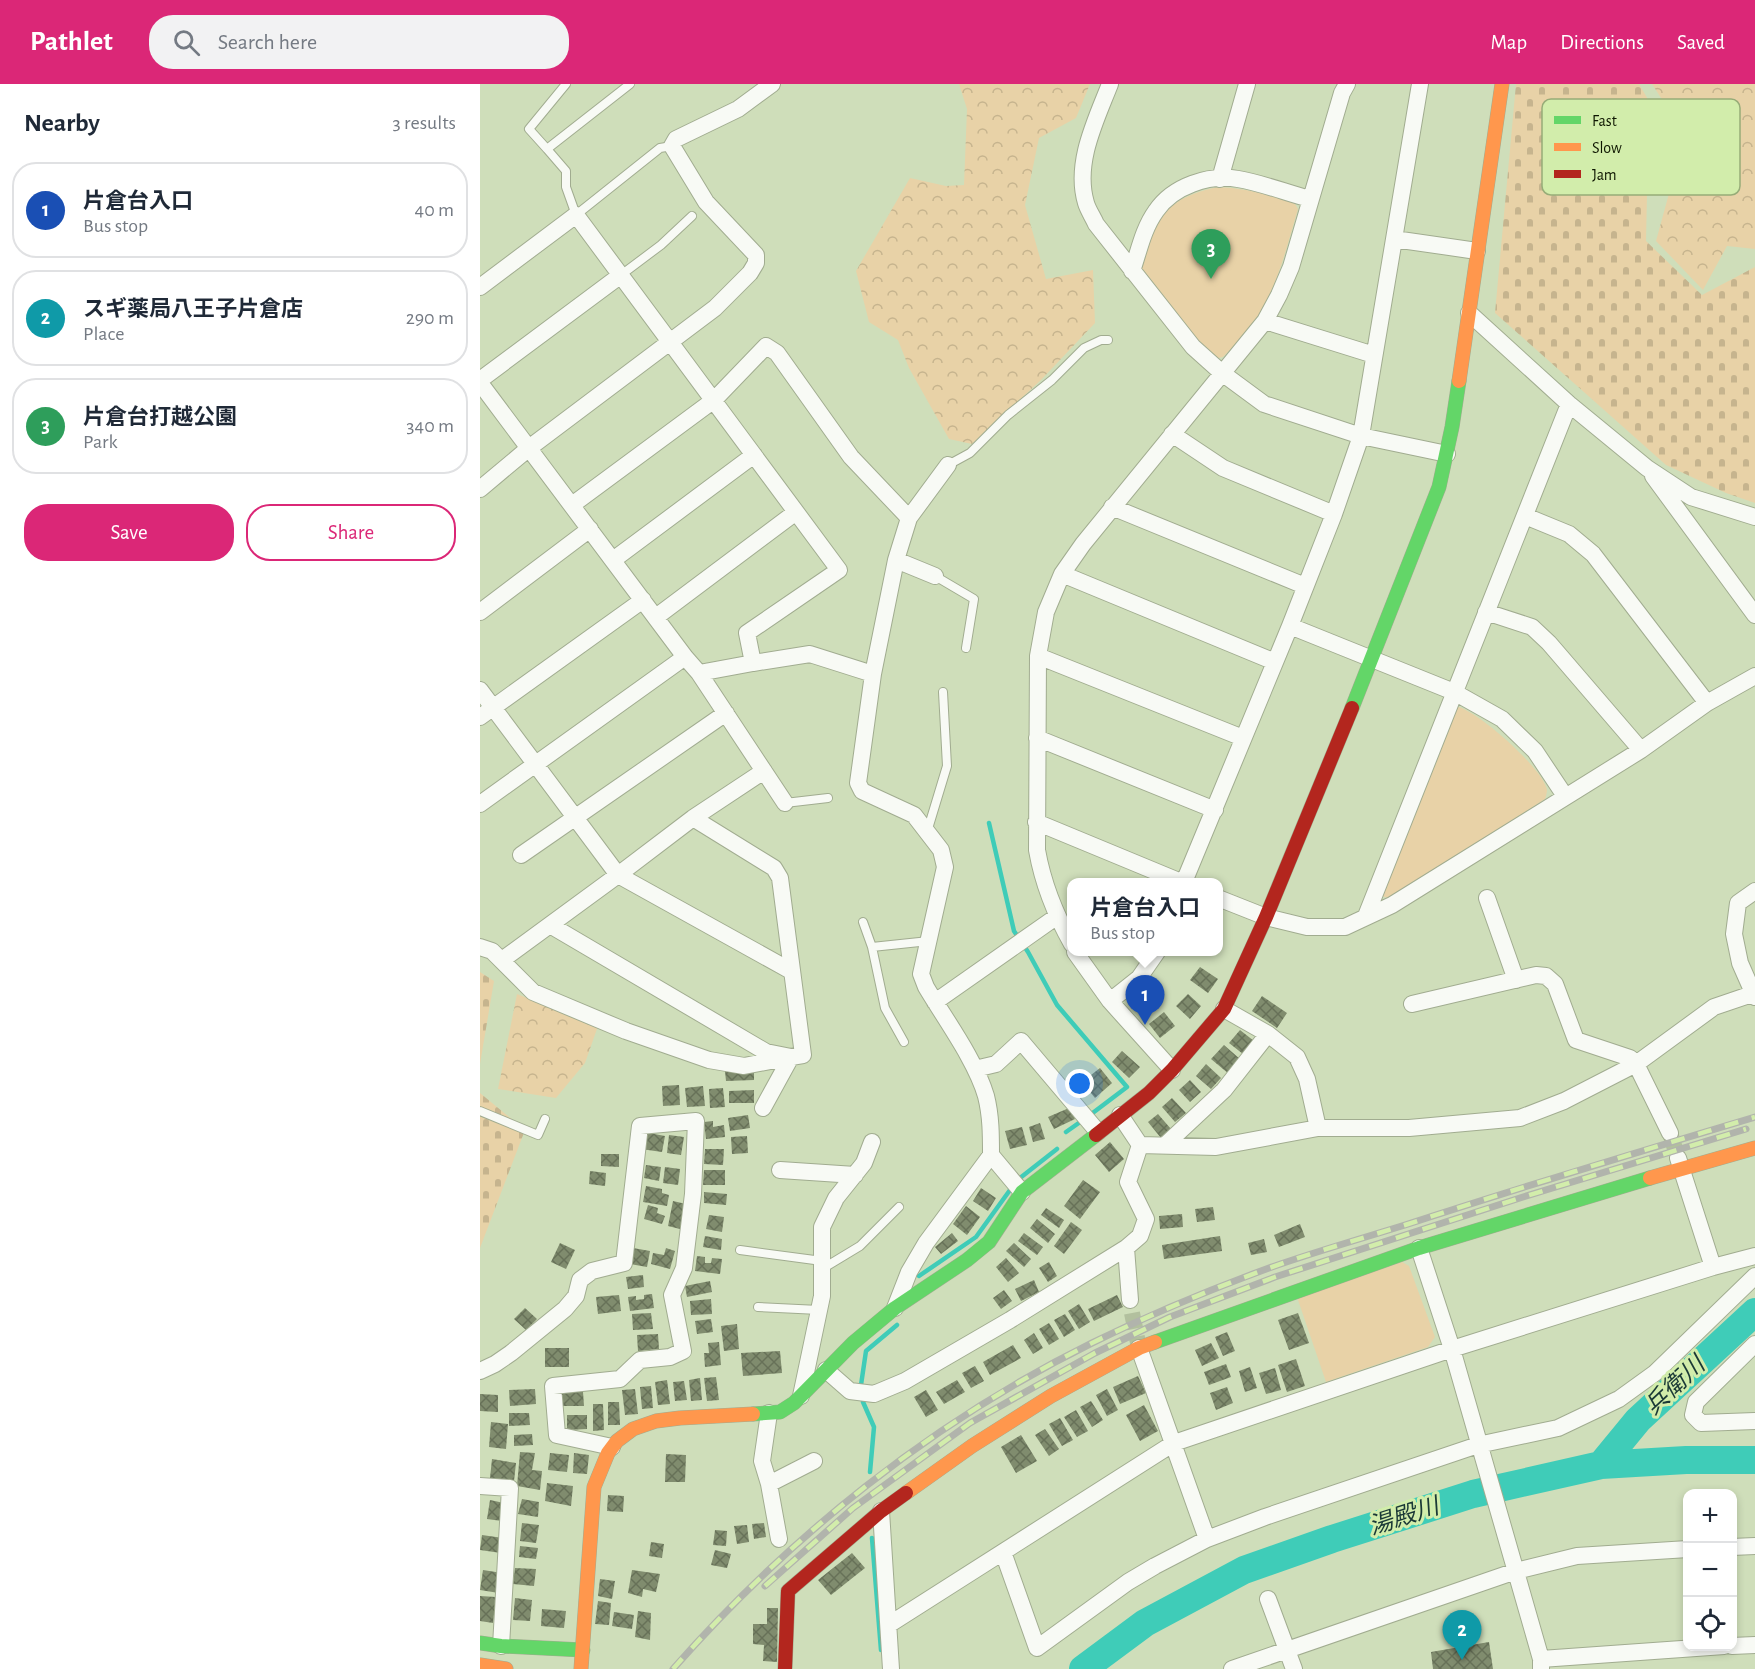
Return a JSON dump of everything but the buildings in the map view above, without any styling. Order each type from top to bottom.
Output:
[{"type":"street","points":[[480,489],[529,448],[715,308],[750,273],[756,263],[756,255],[699,208],[672,146],[676,139],[738,109],[772,84]]},
{"type":"street","points":[[1110,84],[1087,150],[1082,174],[1086,202],[1096,224],[1193,347],[1222,374],[1264,404],[1361,436],[1447,454]]},
{"type":"street","points":[[1220,179],[1247,84]]},
{"type":"street","points":[[1067,937],[1056,917],[1036,850],[1038,656],[1046,612],[1062,574],[1083,544],[1265,321],[1291,267],[1342,93],[1347,84]]},
{"type":"street","points":[[1185,878],[1290,626],[1334,514],[1361,436],[1420,84]]},
{"type":"street","points":[[581,1669],[594,1487],[601,1465],[612,1447],[624,1434],[646,1424],[667,1419],[780,1412],[794,1403],[853,1344],[895,1308],[967,1260],[989,1242],[1022,1192],[1090,1123],[1120,1115],[1149,1093],[1172,1070],[1224,1009],[1266,917],[1372,659],[1439,487],[1447,454],[1469,314],[1502,84]]},
{"type":"street","points":[[1132,272],[1145,229],[1157,209],[1185,186],[1204,181],[1237,178],[1310,199]]},
{"type":"street","points":[[480,287],[576,215],[839,570],[747,633],[753,663]]},
{"type":"street","points":[[1394,239],[1477,251]]},
{"type":"street","points":[[621,275],[480,382],[699,673],[785,803]]},
{"type":"street","points":[[1469,314],[1569,404],[1647,468],[1691,497],[1755,517]]},
{"type":"street","points":[[1265,321],[1374,356]]},
{"type":"street","points":[[572,505],[714,400],[766,346],[777,352],[851,457],[909,518]]},
{"type":"street","points":[[1366,916],[1569,404]]},
{"type":"street","points":[[1172,434],[1223,468],[1334,514]]},
{"type":"street","points":[[614,560],[754,455]]},
{"type":"street","points":[[895,1308],[909,1272],[926,1243],[991,1155],[991,1124],[986,1096],[975,1069],[926,987],[921,974],[945,867],[941,850],[914,815],[862,791],[858,783],[873,675],[896,560],[909,518],[948,465]]},
{"type":"street","points":[[1647,468],[1755,615]]},
{"type":"street","points":[[1112,507],[1305,586]]},
{"type":"street","points":[[656,617],[796,512]]},
{"type":"street","points":[[1525,516],[1569,534],[1593,554],[1707,703]]},
{"type":"street","points":[[480,612],[590,529]]},
{"type":"street","points":[[896,560],[935,576]]},
{"type":"street","points":[[1062,574],[1275,662]]},
{"type":"street","points":[[487,712],[643,600]]},
{"type":"street","points":[[1486,612],[1532,627],[1549,643],[1641,750]]},
{"type":"street","points":[[1290,626],[1454,692],[1502,719],[1534,751],[1565,796]]},
{"type":"street","points":[[699,673],[810,654],[873,675]]},
{"type":"street","points":[[1038,656],[1244,738]]},
{"type":"street","points":[[480,804],[686,657]]},
{"type":"street","points":[[1223,900],[1266,917],[1307,927],[1345,927],[1392,905],[1641,750],[1707,703],[1755,676]]},
{"type":"street","points":[[480,690],[487,712],[536,765],[618,875],[791,971]]},
{"type":"street","points":[[521,855],[726,713]]},
{"type":"street","points":[[1037,738],[1215,810]]},
{"type":"street","points":[[502,960],[693,818],[764,771]]},
{"type":"street","points":[[480,947],[492,951],[533,992],[626,1031],[698,1056],[744,1066],[803,1055],[780,878],[774,868],[693,818]]},
{"type":"street","points":[[1036,822],[1173,878]]},
{"type":"street","points":[[1140,1145],[1216,1148],[1318,1128],[1409,1128],[1520,1118],[1564,1101],[1636,1064],[1714,1007],[1755,994],[1740,963],[1734,934],[1738,903],[1755,891]]},
{"type":"street","points":[[1487,898],[1516,980]]},
{"type":"street","points":[[935,1002],[1056,917]]},
{"type":"street","points":[[550,925],[766,1052],[791,1057]]},
{"type":"street","points":[[1079,956],[1110,1001],[1172,1070]]},
{"type":"street","points":[[1110,1001],[1139,978],[1154,956]]},
{"type":"street","points":[[1412,1004],[1536,975],[1546,976],[1555,984],[1576,1040],[1630,1058],[1636,1064],[1670,1133]]},
{"type":"street","points":[[1224,1009],[1268,1034],[1297,1057],[1307,1078],[1318,1128]]},
{"type":"street","points":[[1164,1146],[1224,1090],[1268,1034]]},
{"type":"street","points":[[975,1069],[996,1064],[1020,1041],[1090,1123]]},
{"type":"street","points":[[763,1108],[791,1057]]},
{"type":"street","points":[[1120,1115],[1140,1145]]},
{"type":"street","points":[[480,1371],[511,1353],[565,1309],[576,1296],[580,1280],[592,1271],[624,1263],[640,1126],[696,1121],[693,1194],[684,1268],[672,1295],[683,1351],[670,1357],[640,1360],[620,1378],[553,1386],[557,1435],[612,1447]]},
{"type":"street","points":[[800,1397],[822,1296],[822,1227],[836,1198],[864,1163],[872,1142]]},
{"type":"street","points":[[826,1370],[850,1391],[874,1394],[905,1381],[1010,1320],[1126,1248],[1140,1236],[1146,1219],[1128,1182],[1140,1145]]},
{"type":"street","points":[[785,1669],[788,1591],[882,1511],[972,1446],[1051,1396],[1139,1348],[1419,1248],[1680,1163],[1755,1149]]},
{"type":"street","points":[[991,1155],[1022,1192]]},
{"type":"street","points":[[1680,1163],[1713,1267]]},
{"type":"street","points":[[780,1170],[855,1175]]},
{"type":"street","points":[[1126,1248],[1130,1300]]},
{"type":"street","points":[[1419,1248],[1452,1349],[1541,1664],[1683,1651]]},
{"type":"street","points":[[890,1624],[1174,1443],[1452,1349],[1713,1267],[1755,1256]]},
{"type":"street","points":[[1004,1552],[1037,1648],[1128,1582],[1207,1539],[1265,1517],[1558,1428],[1618,1400],[1655,1373],[1755,1276]]},
{"type":"street","points":[[1755,1344],[1696,1402],[1694,1415],[1701,1423],[1755,1421]]},
{"type":"street","points":[[1139,1348],[1207,1539]]},
{"type":"street","points":[[769,1413],[762,1461],[769,1484],[779,1539]]},
{"type":"street","points":[[769,1484],[814,1461]]},
{"type":"street","points":[[480,1486],[510,1488],[501,1646]]},
{"type":"street","points":[[882,1511],[891,1669]]},
{"type":"street","points":[[1737,1547],[1755,1546]]},
{"type":"street","points":[[1232,1669],[1516,1571],[1577,1556],[1683,1549]]},
{"type":"street","points":[[1268,1599],[1294,1669]]},
{"type":"street","points":[[480,1643],[583,1650]]},
{"type":"street","points":[[1737,1646],[1755,1645]]},
{"type":"street","points":[[480,1665],[506,1669]]},
{"type":"lane","points":[[566,84],[529,129],[566,171],[566,187],[576,215],[660,148],[672,146]]},
{"type":"lane","points":[[547,149],[630,84]]},
{"type":"lane","points":[[621,275],[661,245],[699,208]]},
{"type":"lane","points":[[948,465],[970,453],[1008,415],[1052,380],[1084,348],[1101,340],[1108,340]]},
{"type":"lane","points":[[935,576],[974,599],[966,648]]},
{"type":"lane","points":[[927,833],[947,766],[943,692]]},
{"type":"lane","points":[[785,803],[828,798]]},
{"type":"lane","points":[[863,922],[872,947],[885,1008],[904,1042]]},
{"type":"lane","points":[[872,947],[929,941]]},
{"type":"lane","points":[[480,1111],[538,1135],[545,1119]]},
{"type":"lane","points":[[740,1250],[822,1265],[860,1246],[899,1207]]},
{"type":"lane","points":[[758,1307],[820,1310]]},
{"type":"green space","points":[[959,84],[1090,84],[1076,118],[1039,138],[1025,205],[1046,279],[1093,270],[1095,323],[1041,380],[972,444],[949,439],[909,368],[898,340],[869,322],[856,271],[910,178],[946,186],[964,185],[967,109]]},
{"type":"green space","points":[[1516,84],[1639,84],[1648,99],[1542,99],[1542,195],[1647,195],[1646,241],[1702,295],[1755,267],[1755,503],[1726,493],[1666,465],[1495,313]]},
{"type":"green space","points":[[1652,84],[1755,84],[1755,249],[1727,246],[1703,290],[1656,241],[1669,195],[1740,195],[1740,99],[1662,99]]},
{"type":"green space","points":[[1218,187],[1266,194],[1294,202],[1298,209],[1271,292],[1253,323],[1241,338],[1223,357],[1218,358],[1190,336],[1138,267],[1157,223],[1174,204],[1185,197]]},
{"type":"green space","points":[[1455,706],[1478,717],[1522,755],[1543,780],[1547,790],[1545,798],[1391,899],[1379,895]]},
{"type":"green space","points":[[480,972],[494,981],[480,1064]]},
{"type":"green space","points":[[517,994],[598,1026],[585,1063],[556,1098],[498,1089]]},
{"type":"green space","points":[[480,1093],[525,1130],[480,1248]]},
{"type":"green space","points":[[1402,1262],[1409,1266],[1435,1337],[1428,1347],[1326,1382],[1297,1297]]},
{"type":"waterway","points":[[989,823],[1014,931],[1057,1005],[1127,1087],[1090,1115]]},
{"type":"waterway","points":[[1066,1132],[1083,1120]]},
{"type":"waterway","points":[[1020,1178],[1057,1149]]},
{"type":"waterway","points":[[919,1276],[976,1237],[1010,1190]]},
{"type":"waterway","name":"兵衛川","points":[[1601,1465],[1638,1420],[1755,1312]]},
{"type":"waterway","points":[[861,1385],[866,1351],[897,1325]]},
{"type":"waterway","points":[[863,1402],[874,1427],[870,1472]]},
{"type":"waterway","name":"湯殿川","points":[[1083,1669],[1145,1623],[1244,1570],[1473,1494],[1601,1465],[1686,1460],[1755,1460]]},
{"type":"waterway","points":[[872,1538],[881,1650]]},
{"type":"tunnel","points":[[1670,1133],[1678,1158]]},
{"type":"tunnel","points":[[1132,1313],[1139,1348]]},
{"type":"railway","points":[[673,1669],[765,1573],[866,1486],[975,1409],[1033,1374],[1092,1343],[1179,1303],[1286,1262],[1755,1117]]},
{"type":"railway","points":[[765,1586],[853,1508],[970,1423],[1095,1353],[1170,1317],[1275,1277],[1523,1197],[1746,1129]]},
{"type":"traffic: fast","points":[[1352,708],[1439,487],[1459,381]]},
{"type":"traffic: fast","points":[[753,1414],[780,1412],[794,1403],[853,1343],[895,1308],[967,1260],[989,1242],[1022,1192],[1096,1135]]},
{"type":"traffic: fast","points":[[1155,1342],[1419,1248],[1650,1178]]},
{"type":"traffic: fast","points":[[480,1643],[583,1650]]},
{"type":"traffic: slow","points":[[1459,381],[1502,84]]},
{"type":"traffic: slow","points":[[1650,1178],[1755,1148]]},
{"type":"traffic: slow","points":[[906,1493],[972,1446],[1051,1396],[1139,1348],[1155,1342]]},
{"type":"traffic: slow","points":[[581,1669],[594,1487],[608,1453],[617,1441],[633,1429],[656,1421],[753,1414]]},
{"type":"traffic: slow","points":[[480,1665],[506,1669]]},
{"type":"traffic: jam","points":[[1096,1135],[1149,1093],[1172,1070],[1224,1009],[1266,917],[1352,708]]},
{"type":"traffic: jam","points":[[785,1669],[788,1591],[881,1511],[906,1493]]},
{"type":"place","name":"片倉台打越公園","points":[[1211,279]]},
{"type":"place","name":"片倉台入口","points":[[1145,1025]]},
{"type":"place","name":"スギ薬局八王子片倉店","points":[[1462,1660]]}]
